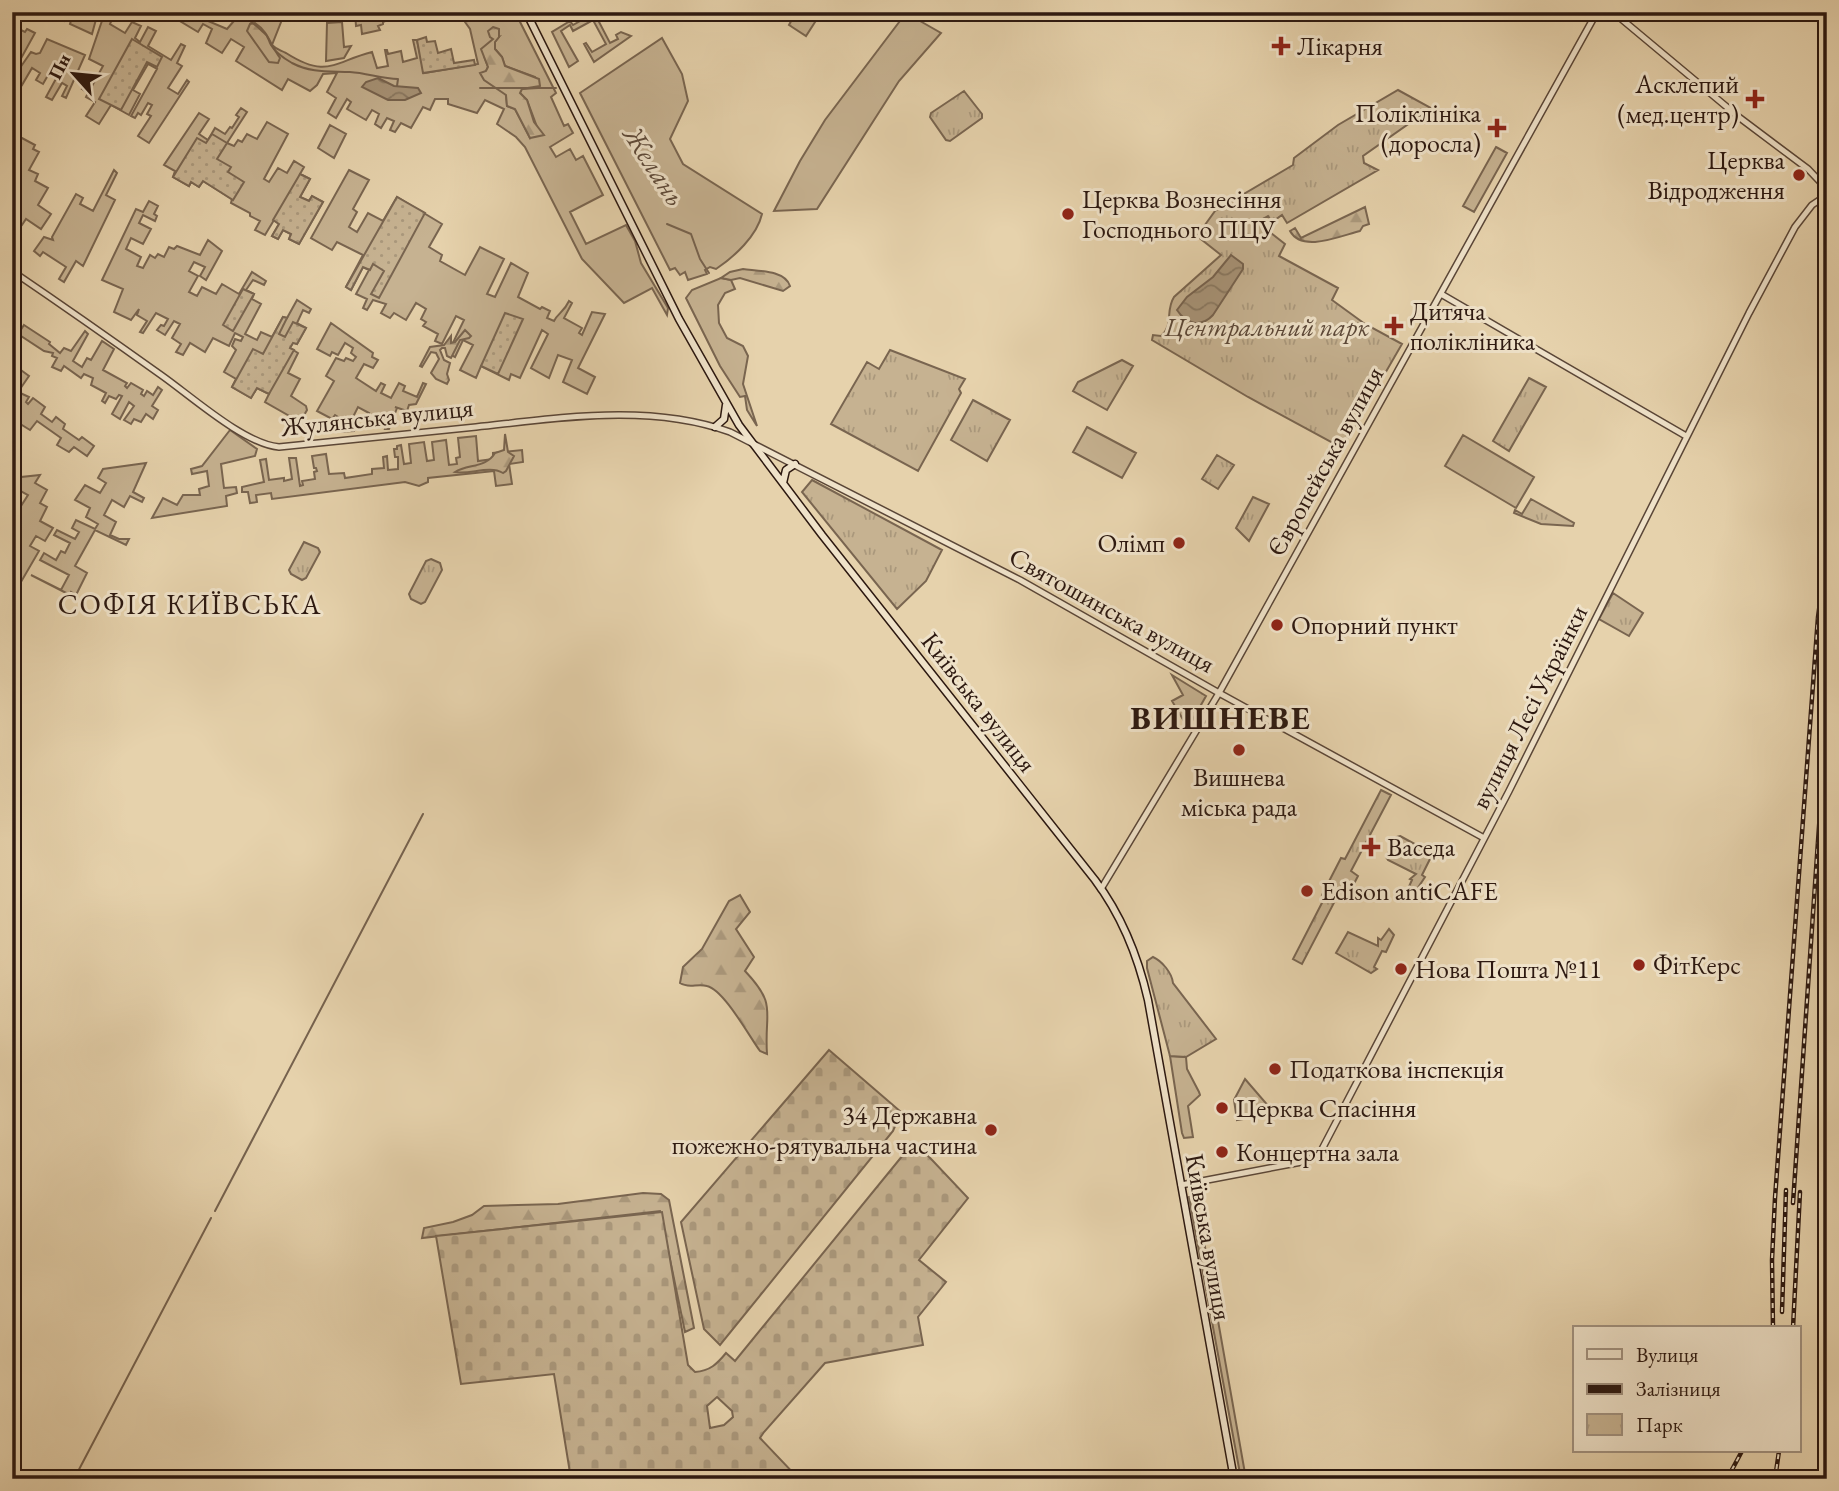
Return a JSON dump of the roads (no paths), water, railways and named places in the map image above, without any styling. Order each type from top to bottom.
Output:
[{"type":"main road","name":"Київська вулиця","points":[[526,12],[680,318],[726,403],[783,485],[1101,889],[1118,916],[1141,969],[1234,1479]]},
{"type":"main road","points":[[715,427],[724,419],[726,403]]},
{"type":"main road","points":[[783,485],[786,470],[795,464]]},
{"type":"street","name":"Європейська вулиця","points":[[1101,889],[1219,693],[1597,12]]},
{"type":"street","points":[[1613,12],[1752,127],[1808,169],[1827,189]]},
{"type":"street","name":"вулиця Лесі Українки","points":[[1181,1185],[1300,1163],[1320,1153],[1485,838],[1686,436],[1795,227],[1812,205],[1827,195]]},
{"type":"street","name":"Жулянська вулиця","points":[[12,271],[209,410],[266,446],[279,447],[511,423],[629,414],[715,427],[753,444]]},
{"type":"street","points":[[1441,294],[1686,436]]},
{"type":"street","name":"Святошинська вулиця","points":[[753,444],[1020,580],[1219,693],[1485,838]]},
{"type":"water","points":[[378,78],[394,86],[418,88],[421,93],[405,100],[388,100],[362,87],[366,82]]},
{"type":"water","points":[[1231,255],[1243,264],[1243,269],[1213,315],[1199,323],[1185,319],[1177,310],[1187,297],[1213,277]]},
{"type":"waterway","name":"Желань","points":[[232,12],[256,26],[278,53],[299,66],[313,70],[398,79],[397,86]]},
{"type":"waterway","name":"Желань","points":[[480,88],[556,88]]},
{"type":"waterway","name":"Желань","points":[[667,224],[691,234],[700,259],[709,273]]},
{"type":"waterway","points":[[215,1211],[423,814]]},
{"type":"waterway","points":[[74,1479],[211,1218]]},
{"type":"railway","points":[[1773,1326],[1775,1198],[1818,617],[1827,551]]},
{"type":"railway","points":[[1822,701],[1827,653]]},
{"type":"railway","points":[[1793,1203],[1827,711]]},
{"type":"railway","points":[[1782,1312],[1786,1190]]},
{"type":"railway","points":[[1793,1326],[1800,1192]]},
{"type":"railway","points":[[1727,1479],[1741,1452]]},
{"type":"railway","points":[[1775,1479],[1779,1452]]},
{"type":"place","name":"Лікарня","points":[[1281,46]]},
{"type":"place","name":"Асклепий (мед.центр)","points":[[1755,99]]},
{"type":"place","name":"Поліклініка (доросла)","points":[[1497,128]]},
{"type":"place","name":"Церква Відродження","points":[[1799,175]]},
{"type":"place","name":"Церква Вознесіння Господнього ПЦУ","points":[[1068,214]]},
{"type":"place","name":"Дитяча полікліника","points":[[1394,326]]},
{"type":"place","name":"Олімп","points":[[1179,543]]},
{"type":"place","name":"Опорний пункт","points":[[1277,625]]},
{"type":"place","name":"Вишнева міська рада","points":[[1239,750]]},
{"type":"place","name":"Васеда","points":[[1371,847]]},
{"type":"place","name":"Edison antiCAFE","points":[[1307,891]]},
{"type":"place","name":"ФітКерс","points":[[1639,965]]},
{"type":"place","name":"Нова Пошта №11","points":[[1401,969]]},
{"type":"place","name":"Податкова інспекція","points":[[1275,1069]]},
{"type":"place","name":"Церква Спасіння","points":[[1222,1108]]},
{"type":"place","name":"34 Державна пожежно-рятувальна частина","points":[[991,1130]]},
{"type":"place","name":"Концертна зала","points":[[1222,1152]]},
{"type":"district","name":"СОФІЯ КИЇВСЬКА","points":[[190,604]]},
{"type":"district","name":"ВИШНЕВЕ","points":[[1221,717]]},
{"type":"park label","name":"Центральний парк","points":[[1267,327]]}]
